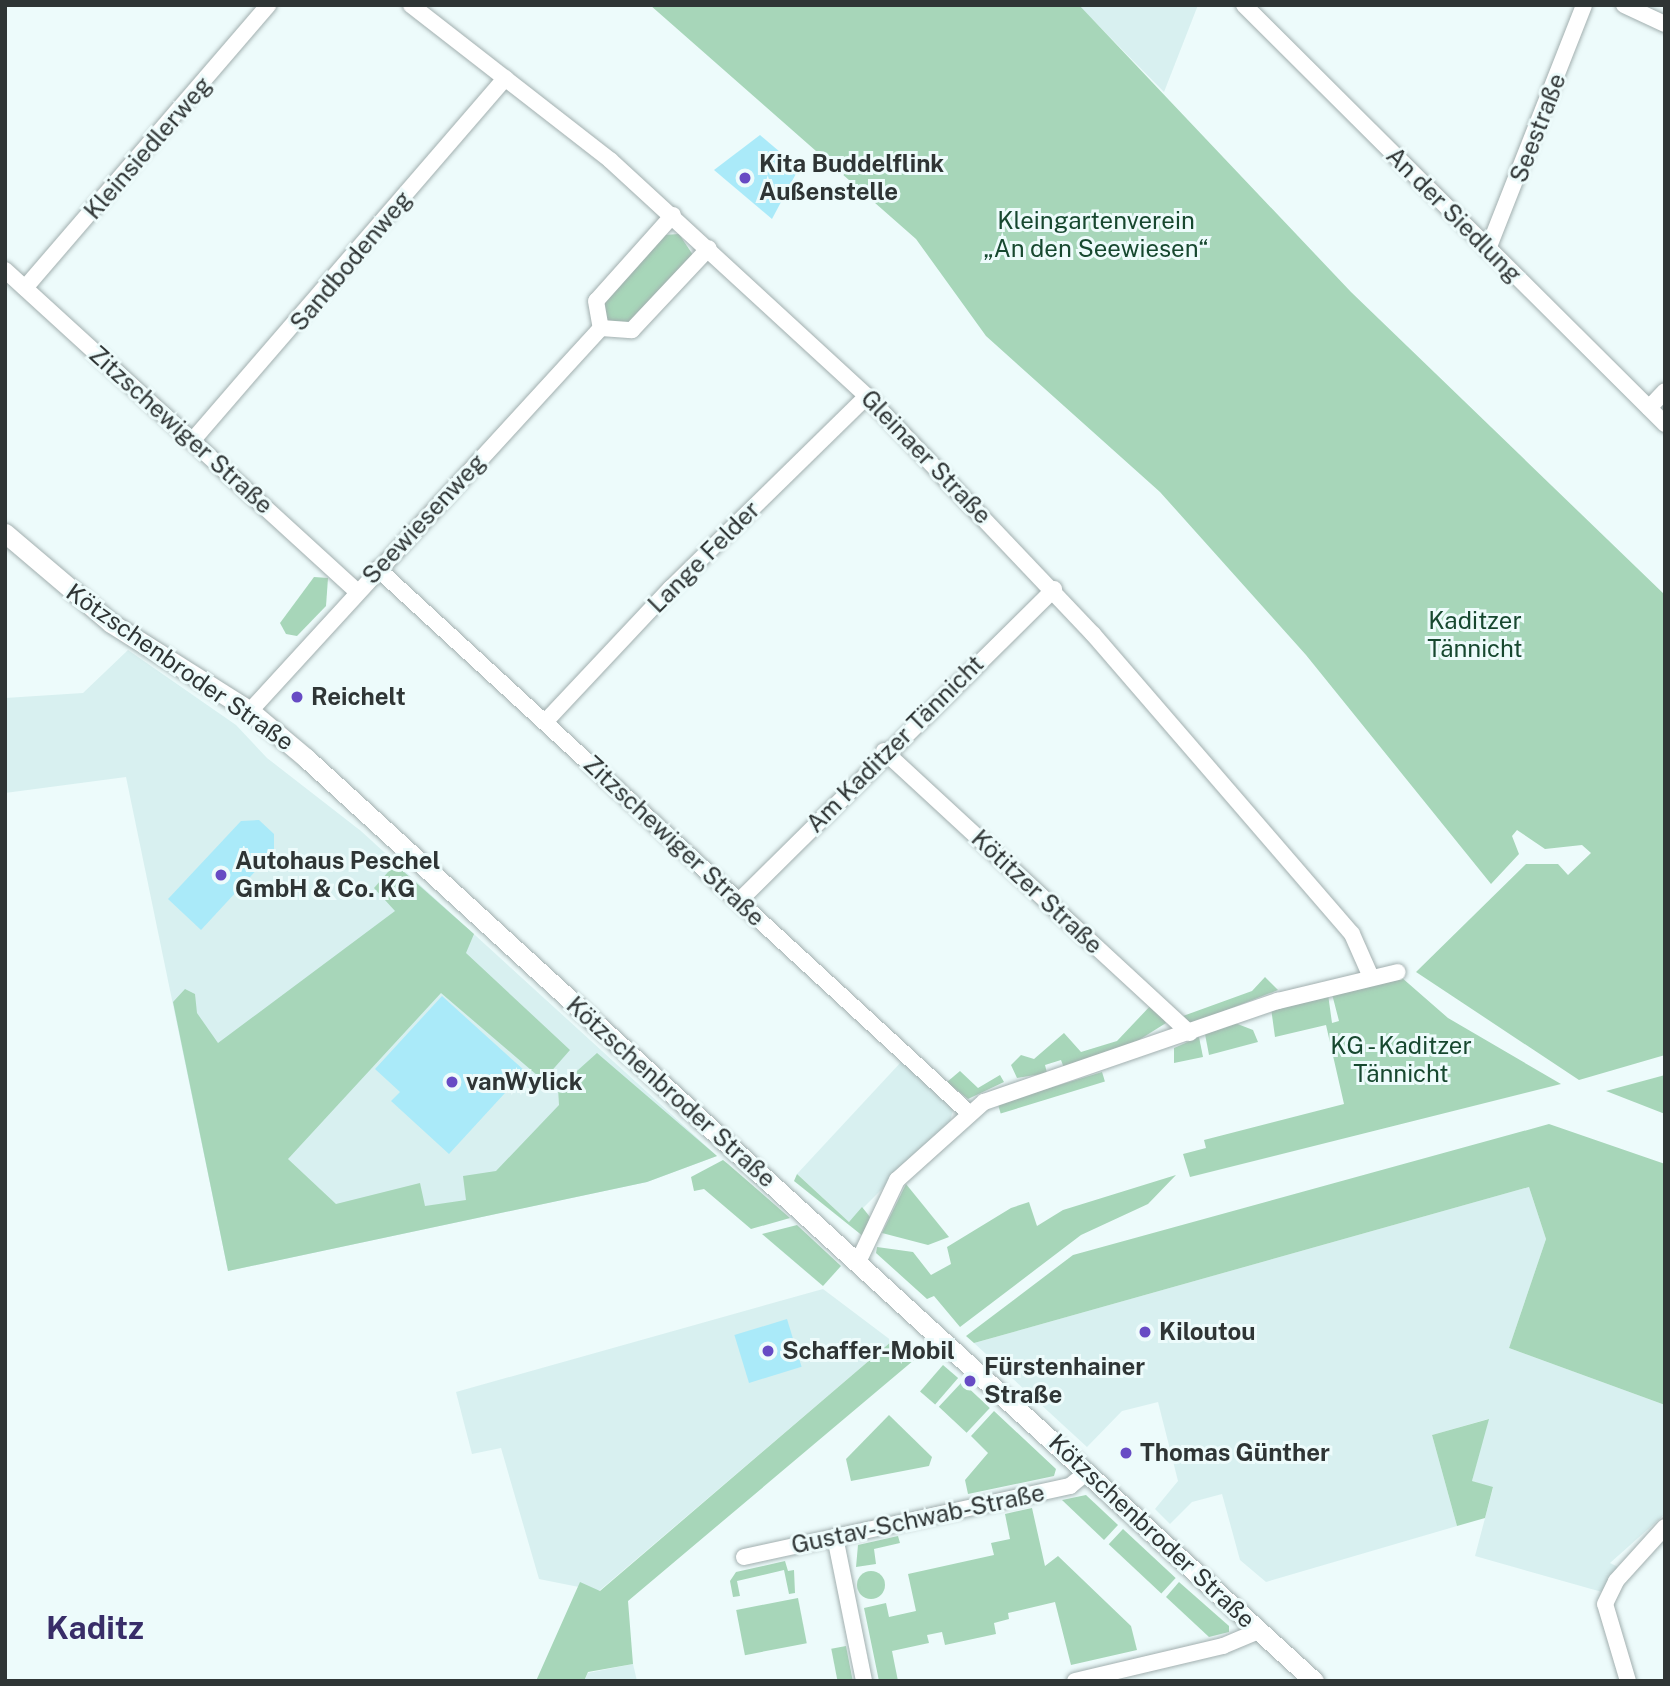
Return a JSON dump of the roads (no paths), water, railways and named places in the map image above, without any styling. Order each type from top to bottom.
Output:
[{"type":"street","name":"Kleinsiedlerweg","points":[[25,288],[268,5]]},
{"type":"street","name":"Gleinaer Straße","points":[[411,5],[673,215],[867,396],[1054,589],[1352,934],[1371,977]]},
{"type":"street","name":"An der Siedlung","points":[[1244,5],[1665,424]]},
{"type":"street","name":"Seestraße","points":[[1488,249],[1584,5]]},
{"type":"street","points":[[1624,5],[1665,24]]},
{"type":"street","name":"Sandbodenweg","points":[[193,440],[505,78]]},
{"type":"street","points":[[673,215],[596,300],[601,328],[632,330],[709,248]]},
{"type":"street","name":"Zitzschewiger Straße","points":[[5,270],[356,592]]},
{"type":"street","name":"Seewiesenweg","points":[[250,711],[356,592],[601,328]]},
{"type":"street","points":[[1649,408],[1665,391]]},
{"type":"street","name":"Lange Felder","points":[[545,722],[671,588],[867,396]]},
{"type":"street","name":"Kötzschenbroder Straße","points":[[5,533],[111,623],[250,711],[858,1262],[1314,1681]]},
{"type":"street","name":"Zitzschewiger Straße","points":[[378,569],[969,1113]]},
{"type":"street","name":"Am Kaditzer Tännicht","points":[[740,900],[884,751],[1054,589]]},
{"type":"street","name":"Kötitzer Straße","points":[[884,751],[1190,1033]]},
{"type":"street","points":[[858,1262],[897,1180],[969,1113],[1015,1086],[1371,977],[1398,972]]},
{"type":"street","name":"Gustav-Schwab-Straße","points":[[744,1557],[1070,1486],[1087,1472]]},
{"type":"street","points":[[1628,1681],[1605,1604],[1616,1581],[1665,1527]]},
{"type":"street","points":[[835,1538],[864,1681]]},
{"type":"street","points":[[1075,1681],[1223,1646],[1259,1631]]},
{"type":"place","name":"Kita Buddelflink Außenstelle","points":[[745,178]]},
{"type":"place","name":"Reichelt","points":[[297,697]]},
{"type":"place","name":"Autohaus Peschel GmbH & Co. KG","points":[[221,875]]},
{"type":"place","name":"vanWylick","points":[[452,1082]]},
{"type":"place","name":"Kiloutou","points":[[1145,1332]]},
{"type":"place","name":"Schaffer-Mobil","points":[[768,1351]]},
{"type":"place","name":"Fürstenhainer Straße","points":[[970,1381]]},
{"type":"place","name":"Thomas Günther","points":[[1126,1453]]},
{"type":"district","name":"Kaditz","points":[[95,1628]]},
{"type":"park label","name":"Kleingartenverein „An den Seewiesen“","points":[[1096,235]]},
{"type":"park label","name":"Kaditzer Tännicht","points":[[1475,635]]},
{"type":"park label","name":"KG - Kaditzer Tännicht","points":[[1401,1060]]}]
